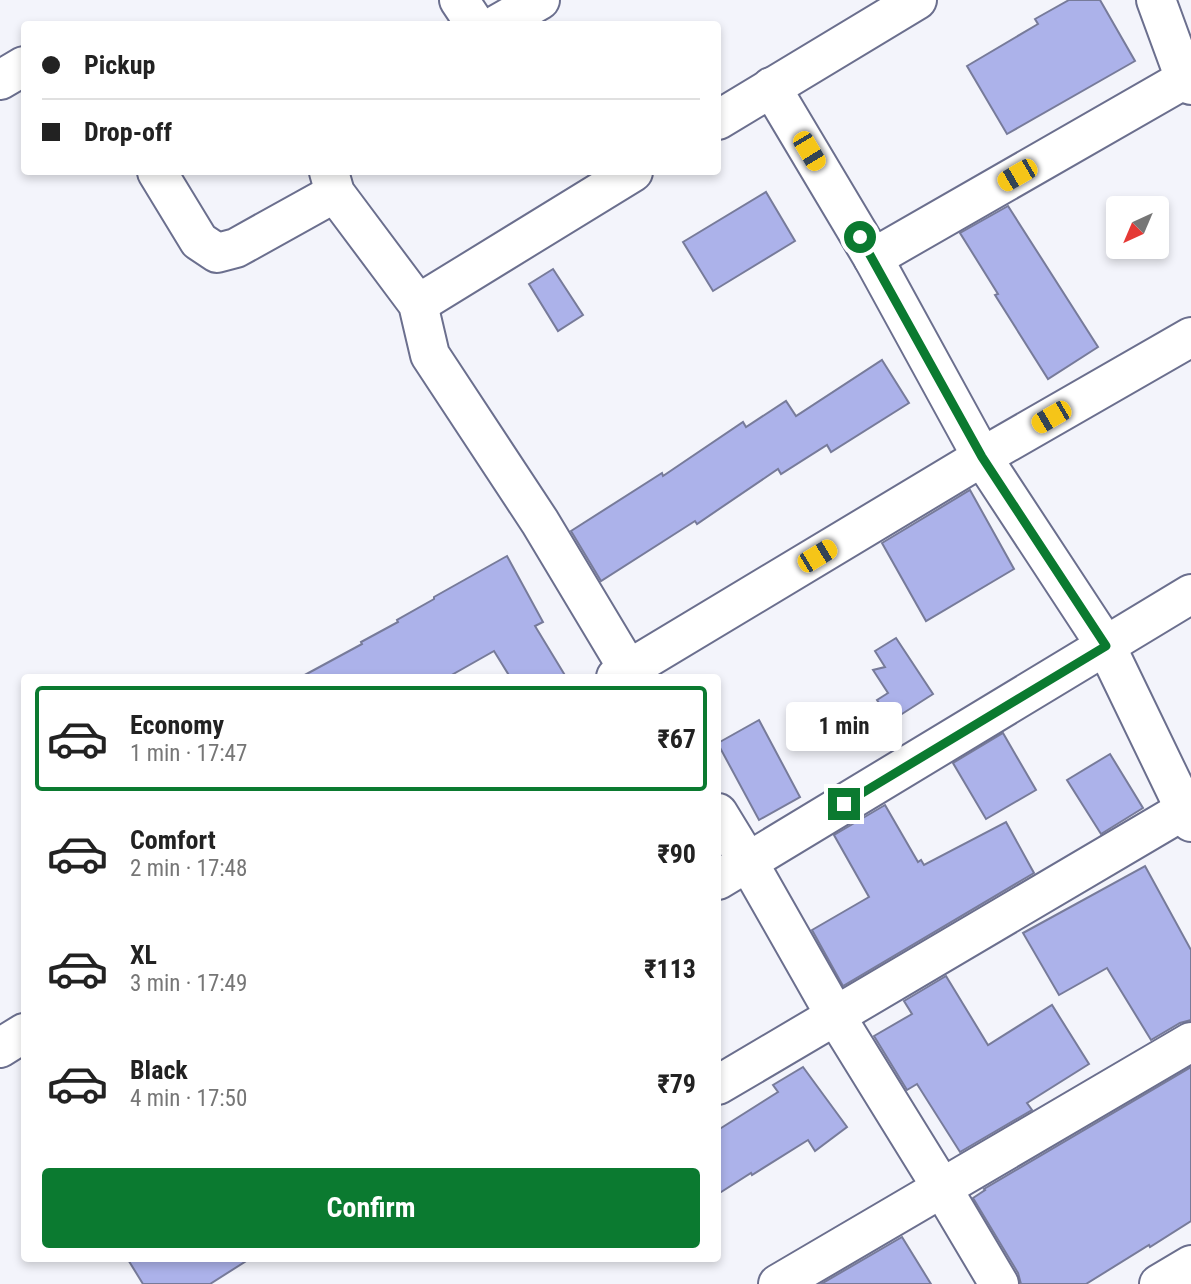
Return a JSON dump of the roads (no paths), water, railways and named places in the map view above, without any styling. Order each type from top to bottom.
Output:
[{"type":"street","points":[[459,0],[473,21]]},
{"type":"street","points":[[503,21],[541,0]]},
{"type":"street","points":[[721,118],[917,0]]},
{"type":"street","points":[[873,258],[1188,82],[1156,0]]},
{"type":"street","points":[[0,80],[21,68]]},
{"type":"street","points":[[721,1083],[1189,813],[1106,646],[982,457],[873,258],[771,87]]},
{"type":"street","points":[[159,175],[200,241],[217,253],[236,248],[332,182],[418,304],[430,355],[540,522],[625,674]]},
{"type":"street","points":[[418,304],[628,175]]},
{"type":"street","points":[[628,674],[982,457],[1191,337]]},
{"type":"street","points":[[733,871],[1191,594]]},
{"type":"street","points":[[721,825],[733,871],[835,1015],[999,1284]]},
{"type":"street","points":[[0,1048],[21,1035]]},
{"type":"street","points":[[778,1284],[1191,1042]]},
{"type":"street","points":[[1159,1284],[1191,1265]]}]
